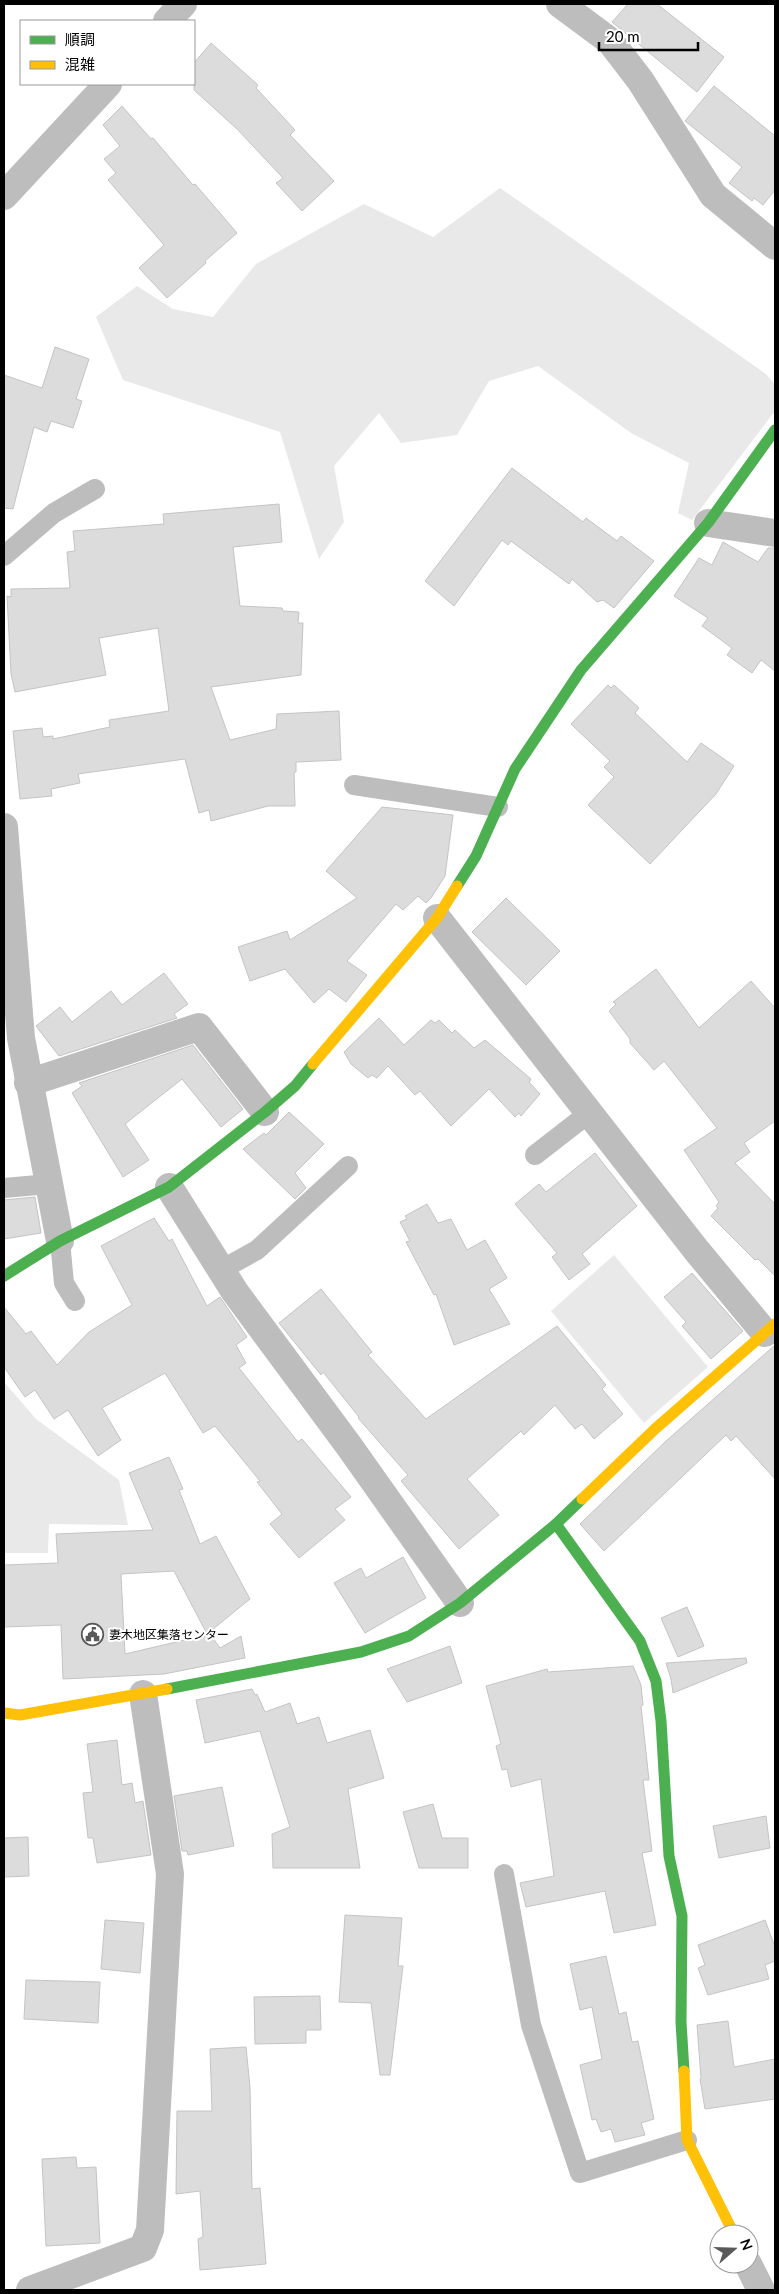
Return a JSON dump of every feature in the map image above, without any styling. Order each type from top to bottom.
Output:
[{"type":"street","points":[[168,20],[183,4]]},
{"type":"street","points":[[560,4],[610,41],[640,80],[713,195],[775,246]]},
{"type":"street","points":[[4,196],[107,85]]},
{"type":"street","points":[[4,1276],[60,1241],[170,1187],[266,1112],[295,1086],[437,918],[476,856],[515,769],[581,670],[708,522],[775,430]]},
{"type":"street","points":[[708,522],[775,533]]},
{"type":"street","points":[[4,827],[21,1038],[28,1083],[60,1241]]},
{"type":"street","points":[[4,1713],[20,1715],[143,1694],[361,1652],[409,1636],[460,1603],[556,1524],[655,1429],[770,1329],[589,1113],[437,918]]},
{"type":"street","points":[[28,1083],[199,1027],[266,1112]]},
{"type":"street","points":[[170,1187],[235,1292],[349,1446],[460,1603]]},
{"type":"street","points":[[556,1524],[640,1640],[656,1680],[669,1856],[682,1916],[681,2022],[687,2140],[729,2224]]},
{"type":"street","points":[[30,2290],[143,2248],[150,2230],[170,1874],[143,1694]]},
{"type":"street","points":[[753,2274],[761,2290]]},
{"type":"lane","points":[[4,556],[54,513],[95,490]]},
{"type":"lane","points":[[354,785],[498,807]]},
{"type":"lane","points":[[535,1156],[589,1113]]},
{"type":"lane","points":[[221,1270],[257,1250],[348,1166]]},
{"type":"lane","points":[[4,1188],[49,1184]]},
{"type":"lane","points":[[60,1241],[64,1283],[75,1301]]},
{"type":"lane","points":[[504,1874],[530,2025],[580,2173],[687,2140]]},
{"type":"shaded area","points":[[500,188],[766,374],[775,384],[775,411],[692,520],[678,513],[689,463],[631,433],[538,366],[489,381],[457,435],[401,443],[379,413],[334,466],[344,522],[319,559],[280,432],[123,380],[96,317],[137,286],[173,309],[213,317],[256,264],[364,204],[433,237]]},
{"type":"shaded area","points":[[614,1255],[708,1367],[644,1423],[551,1311]]},
{"type":"shaded area","points":[[4,1382],[36,1419],[119,1480],[128,1525],[49,1524],[48,1553],[4,1553]]},
{"type":"building","points":[[628,4],[657,4],[724,57],[697,92],[612,22]]},
{"type":"building","points":[[211,43],[258,85],[256,88],[295,130],[290,135],[334,181],[302,211],[276,183],[283,178],[237,129],[194,90],[195,62]]},
{"type":"building","points":[[714,86],[775,136],[775,190],[763,205],[754,198],[752,201],[729,183],[742,167],[685,121]]},
{"type":"building","points":[[122,106],[151,139],[153,138],[193,185],[195,184],[237,233],[167,298],[139,268],[164,245],[108,180],[116,173],[104,159],[120,146],[103,125]]},
{"type":"building","points":[[55,347],[89,359],[76,399],[82,401],[73,428],[51,421],[47,432],[34,427],[13,509],[4,508],[4,375],[42,388]]},
{"type":"building","points":[[512,468],[583,522],[586,518],[617,541],[621,536],[654,561],[614,608],[603,600],[597,602],[572,579],[569,584],[511,541],[508,545],[502,540],[454,606],[425,581]]},
{"type":"building","points":[[279,504],[282,542],[233,547],[240,606],[282,608],[283,611],[299,612],[298,623],[303,623],[301,675],[211,687],[230,740],[276,729],[277,714],[339,711],[341,760],[296,762],[296,772],[294,772],[295,806],[268,806],[211,821],[209,810],[199,813],[185,759],[78,774],[80,783],[51,789],[52,796],[20,799],[13,731],[42,728],[43,737],[53,736],[53,739],[110,727],[109,720],[169,711],[158,628],[99,638],[106,675],[15,692],[11,674],[7,596],[11,597],[11,589],[70,588],[67,552],[75,551],[73,531],[164,524],[163,514]]},
{"type":"building","points":[[723,542],[758,562],[768,548],[775,548],[775,671],[761,660],[752,673],[727,655],[732,648],[702,626],[708,618],[674,596],[699,558],[712,565]]},
{"type":"building","points":[[608,685],[611,688],[614,685],[639,708],[635,713],[687,762],[701,743],[734,766],[716,794],[650,864],[588,805],[614,777],[604,767],[610,761],[571,724]]},
{"type":"building","points":[[382,807],[453,815],[445,876],[431,898],[426,903],[418,896],[403,910],[396,904],[347,961],[367,975],[346,1002],[329,989],[314,1003],[285,969],[250,981],[238,947],[287,931],[290,940],[357,898],[326,871]]},
{"type":"building","points":[[506,898],[560,951],[526,985],[472,932]]},
{"type":"building","points":[[656,969],[699,1028],[751,981],[775,1008],[775,1121],[744,1143],[750,1152],[735,1163],[775,1204],[775,1276],[758,1259],[755,1260],[711,1216],[718,1208],[716,1206],[719,1202],[684,1150],[717,1128],[664,1061],[654,1070],[630,1043],[630,1039],[609,1011],[616,1004],[613,1002]]},
{"type":"building","points":[[164,973],[188,1004],[174,1014],[177,1018],[59,1056],[36,1026],[60,1007],[72,1022],[111,991],[122,1005]]},
{"type":"building","points":[[379,1018],[404,1045],[431,1020],[435,1023],[439,1020],[452,1033],[455,1030],[474,1048],[485,1040],[531,1079],[529,1082],[540,1094],[521,1116],[519,1113],[515,1117],[489,1089],[451,1126],[420,1091],[415,1095],[388,1066],[377,1078],[372,1075],[368,1078],[351,1064],[344,1052]]},
{"type":"building","points":[[193,1045],[243,1109],[221,1127],[182,1079],[125,1124],[149,1160],[123,1177],[72,1093],[82,1086],[79,1083]]},
{"type":"building","points":[[289,1112],[324,1144],[295,1173],[306,1188],[295,1199],[243,1149],[264,1133],[266,1135]]},
{"type":"building","points":[[595,1153],[637,1206],[582,1254],[590,1264],[569,1280],[552,1257],[557,1253],[515,1204],[539,1184],[546,1192]]},
{"type":"building","points":[[35,1197],[41,1233],[4,1239],[4,1200]]},
{"type":"building","points":[[427,1204],[438,1223],[451,1219],[467,1250],[485,1240],[507,1278],[489,1289],[510,1324],[454,1345],[436,1294],[434,1295],[406,1242],[410,1241],[400,1222],[407,1219],[405,1216]]},
{"type":"building","points":[[154,1218],[169,1241],[172,1239],[207,1306],[220,1297],[247,1337],[236,1345],[246,1363],[239,1368],[298,1442],[302,1439],[351,1497],[335,1509],[345,1520],[299,1558],[270,1524],[282,1514],[257,1482],[260,1481],[215,1426],[203,1433],[165,1373],[102,1408],[121,1440],[98,1456],[68,1410],[54,1419],[35,1390],[25,1397],[4,1367],[4,1307],[26,1334],[31,1331],[57,1365],[89,1332],[132,1305],[101,1246]]},
{"type":"building","points":[[692,1273],[743,1331],[711,1359],[682,1326],[686,1322],[664,1297]]},
{"type":"building","points":[[321,1289],[372,1352],[368,1355],[426,1419],[557,1326],[606,1385],[602,1389],[623,1414],[594,1439],[582,1424],[575,1429],[555,1405],[524,1435],[521,1431],[467,1479],[499,1515],[459,1549],[401,1481],[408,1475],[358,1418],[323,1372],[321,1375],[279,1323]]},
{"type":"building","points":[[775,1345],[775,1479],[736,1436],[731,1441],[726,1435],[604,1551],[580,1524],[666,1441]]},
{"type":"building","points":[[169,1457],[183,1489],[179,1490],[200,1544],[216,1536],[250,1599],[207,1634],[174,1571],[121,1574],[125,1654],[210,1634],[220,1648],[241,1636],[245,1658],[164,1674],[63,1679],[61,1625],[4,1627],[4,1565],[58,1563],[56,1534],[153,1530],[129,1473]]},
{"type":"building","points":[[403,1557],[426,1598],[365,1633],[334,1583],[361,1568],[366,1578]]},
{"type":"building","points":[[687,1607],[704,1646],[678,1657],[661,1618]]},
{"type":"building","points":[[450,1646],[462,1683],[407,1702],[387,1669]]},
{"type":"building","points":[[746,1658],[747,1663],[673,1693],[666,1663]]},
{"type":"building","points":[[633,1666],[641,1685],[643,1705],[641,1706],[649,1780],[643,1780],[652,1851],[642,1853],[656,1925],[614,1933],[605,1891],[526,1907],[520,1883],[554,1876],[541,1779],[511,1787],[507,1769],[502,1770],[496,1746],[501,1744],[486,1686],[547,1669],[548,1672]]},
{"type":"building","points":[[252,1689],[255,1695],[257,1694],[265,1712],[290,1703],[297,1724],[319,1717],[327,1743],[370,1730],[384,1778],[348,1789],[360,1868],[273,1868],[272,1834],[290,1827],[260,1731],[205,1743],[196,1700]]},
{"type":"building","points":[[117,1740],[122,1785],[132,1783],[135,1803],[143,1801],[151,1855],[97,1863],[93,1838],[88,1838],[83,1793],[93,1792],[87,1744]]},
{"type":"building","points":[[222,1787],[234,1846],[188,1855],[187,1851],[182,1851],[174,1796]]},
{"type":"building","points":[[433,1804],[442,1838],[468,1838],[468,1868],[419,1868],[403,1812]]},
{"type":"building","points":[[766,1816],[770,1848],[719,1858],[713,1826]]},
{"type":"building","points":[[28,1837],[29,1876],[4,1877],[4,1838]]},
{"type":"building","points":[[345,1915],[402,1918],[398,1966],[403,1966],[390,2075],[380,2075],[371,2003],[339,2002]]},
{"type":"building","points":[[105,1920],[144,1923],[140,1973],[101,1969]]},
{"type":"building","points":[[765,1920],[775,1947],[775,1961],[765,1965],[769,1979],[708,1995],[698,1968],[705,1965],[698,1945]]},
{"type":"building","points":[[606,1956],[619,2014],[626,2012],[632,2042],[638,2041],[654,2119],[641,2123],[645,2135],[615,2142],[611,2129],[601,2132],[596,2119],[592,2120],[580,2065],[602,2059],[592,2007],[580,2010],[570,1964]]},
{"type":"building","points":[[26,1980],[100,1982],[98,2023],[24,2019]]},
{"type":"building","points":[[320,1996],[321,2030],[306,2030],[306,2043],[255,2044],[254,1997]]},
{"type":"building","points":[[728,2021],[734,2067],[775,2059],[775,2099],[705,2109],[700,2079],[697,2025]]},
{"type":"building","points":[[246,2047],[250,2087],[252,2189],[260,2188],[266,2264],[200,2270],[198,2239],[203,2237],[200,2191],[176,2194],[177,2111],[212,2111],[210,2049]]},
{"type":"building","points":[[76,2157],[77,2168],[96,2167],[100,2243],[46,2246],[42,2159]]},
{"type":"traffic: fast","points":[[457,886],[476,856],[515,769],[581,670],[708,523],[775,430]]},
{"type":"traffic: fast","points":[[4,1276],[60,1241],[169,1187],[265,1112],[295,1086],[313,1064]]},
{"type":"traffic: fast","points":[[167,1689],[361,1652],[409,1636],[460,1603],[556,1524],[582,1499]]},
{"type":"traffic: fast","points":[[556,1524],[640,1641],[656,1681],[661,1721],[669,1856],[682,1916],[681,2022],[684,2071]]},
{"type":"traffic: slow","points":[[313,1064],[437,918],[457,886]]},
{"type":"traffic: slow","points":[[582,1499],[655,1429],[775,1324]]},
{"type":"traffic: slow","points":[[4,1713],[20,1715],[167,1689]]},
{"type":"traffic: slow","points":[[684,2071],[687,2140],[729,2224]]},
{"type":"place","name":"妻木地区集落センター","points":[[93,1634]]}]
